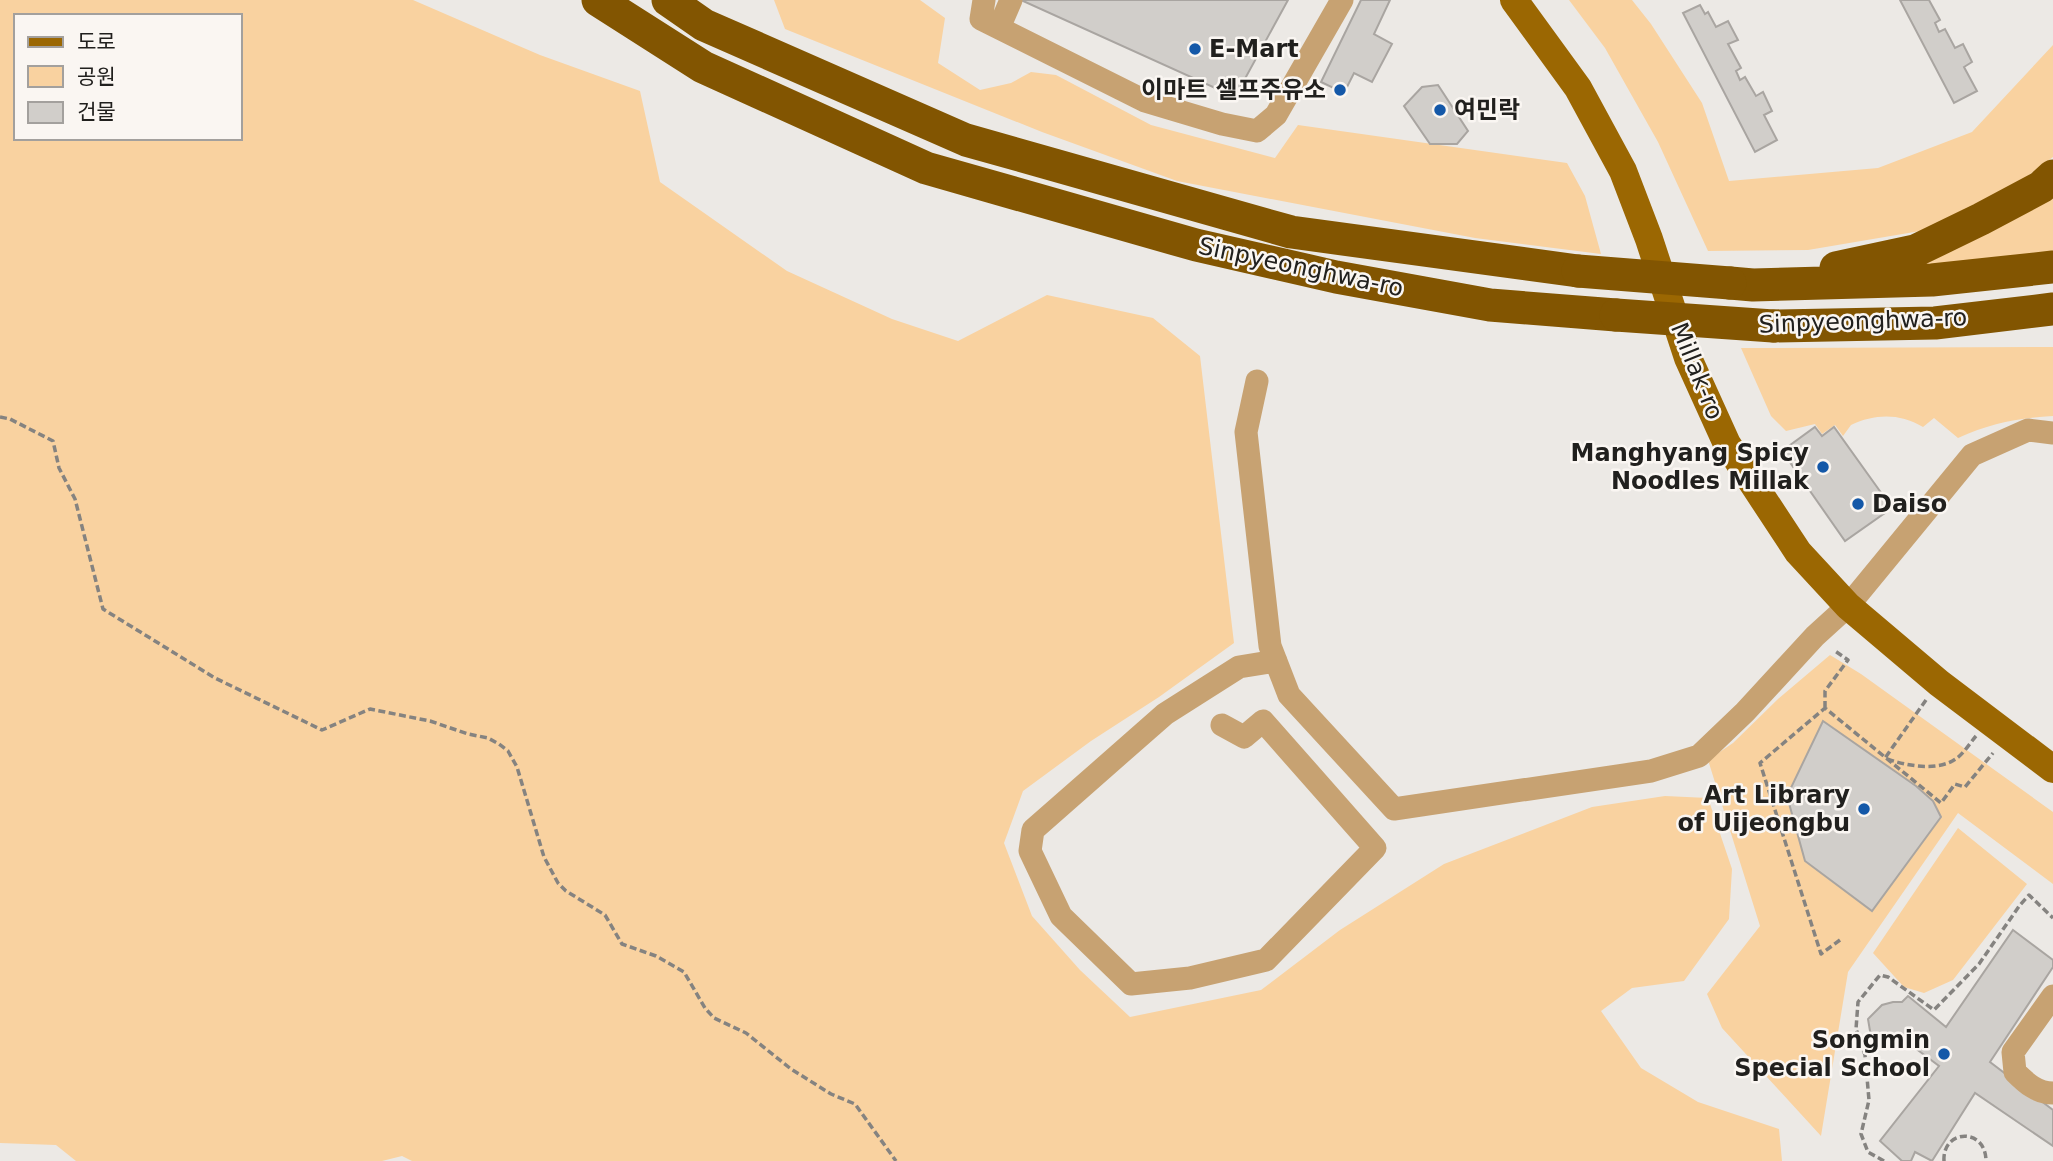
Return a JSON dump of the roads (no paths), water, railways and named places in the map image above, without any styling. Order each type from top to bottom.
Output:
[{"type":"highway","name":"Sinpyeonghwa-ro","points":[[598,0],[703,66],[926,168],[1196,245],[1336,277],[1490,305],[1773,326],[1935,323],[2053,309]]},
{"type":"highway","name":"Sinpyeonghwa-ro","points":[[668,0],[704,25],[966,139],[1291,232],[1578,271],[1742,284],[1932,281],[2053,267]]},
{"type":"highway","points":[[1742,284],[1915,251],[2041,187],[2053,176]]},
{"type":"main road","name":"Millak-ro","points":[[1514,0],[1578,88],[1623,171],[1649,239],[1688,358],[1727,444],[1798,552],[1847,606],[1939,683],[2053,769]]},
{"type":"street","points":[[1011,0],[988,16],[1145,101],[1222,124],[1257,131],[1276,115],[1342,0]]},
{"type":"street","points":[[1257,381],[1246,432],[1270,646],[1289,695],[1394,809],[1651,771],[1699,756],[1847,606],[1972,455],[2028,430],[2053,433]]},
{"type":"street","points":[[1222,725],[1244,737],[1263,721],[1375,848],[1266,960],[1190,978],[1131,984],[1061,915],[1030,851],[1033,830],[1165,715],[1239,667],[1276,661]]},
{"type":"street","points":[[2053,996],[2013,1052],[2015,1072],[2030,1087],[2047,1094],[2053,1093]]},
{"type":"place","name":"E-Mart","points":[[1195,49]]},
{"type":"place","name":"이마트 셀프주유소","points":[[1340,90]]},
{"type":"place","name":"여민락","points":[[1440,110]]},
{"type":"place","name":"Manghyang Spicy Noodles Millak","points":[[1823,467]]},
{"type":"place","name":"Daiso","points":[[1858,504]]},
{"type":"place","name":"Art Library of Uijeongbu","points":[[1864,809]]},
{"type":"place","name":"Songmin Special School","points":[[1944,1054]]}]
